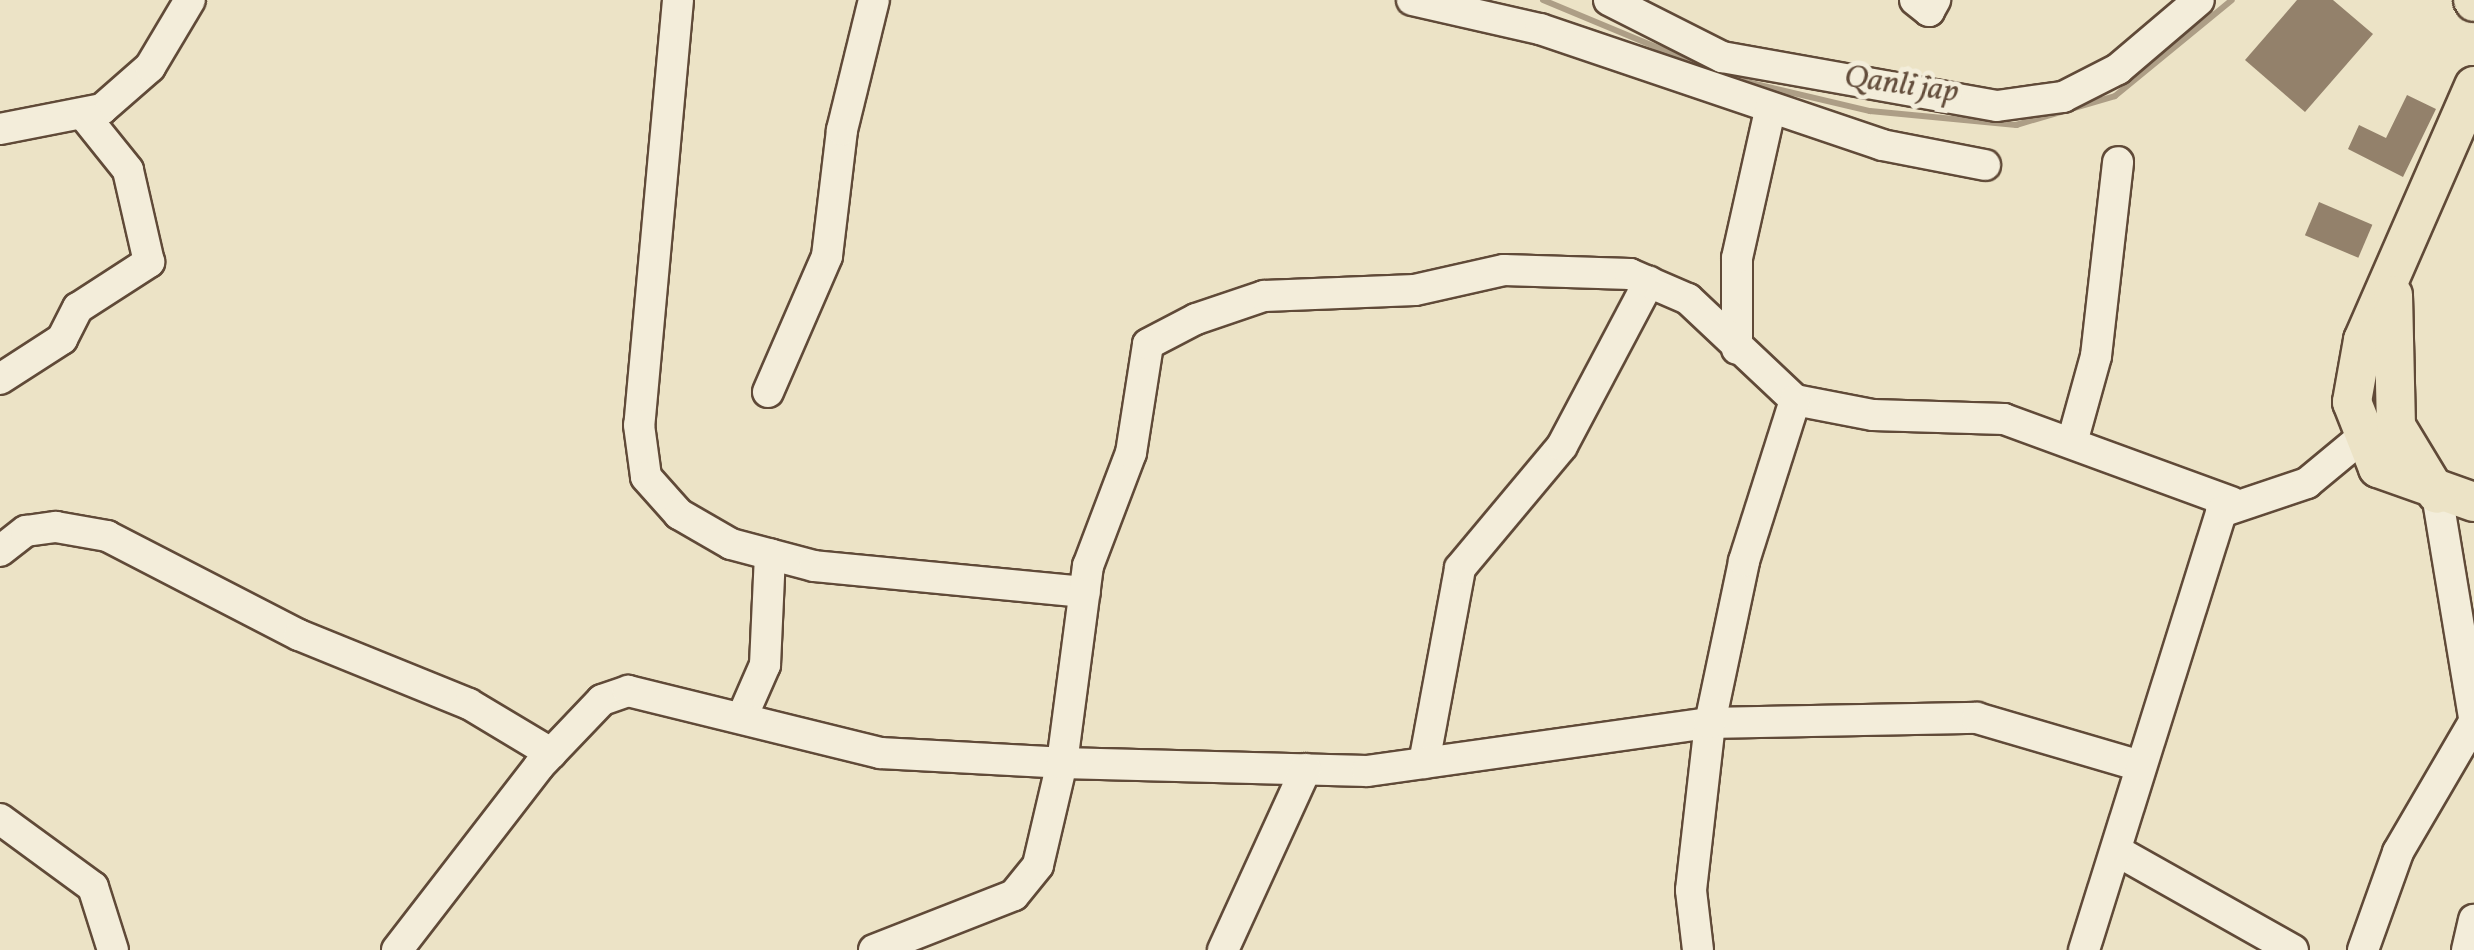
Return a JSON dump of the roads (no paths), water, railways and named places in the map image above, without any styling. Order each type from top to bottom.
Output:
[{"type":"main road","points":[[2474,86],[2356,366],[2360,438],[2387,476],[2474,502]]},
{"type":"main road","points":[[2396,265],[2396,426],[2437,494]]},
{"type":"street","points":[[0,129],[83,114],[150,67],[190,0]]},
{"type":"street","points":[[678,0],[639,425],[646,477],[678,514],[770,554],[1085,592]]},
{"type":"street","points":[[768,392],[827,256],[842,130],[874,0]]},
{"type":"street","points":[[1412,0],[1540,29],[1770,110],[1985,165]]},
{"type":"street","points":[[1609,0],[1722,57],[1997,106],[2063,97],[2118,69],[2198,0]]},
{"type":"street","points":[[1915,0],[1929,11],[1935,0]]},
{"type":"street","points":[[1737,349],[1736,258],[1770,110]]},
{"type":"street","points":[[0,379],[62,339],[78,308],[148,262],[128,170],[83,114]]},
{"type":"street","points":[[2073,438],[2096,356],[2118,162]]},
{"type":"street","points":[[874,950],[1014,895],[1038,865],[1062,763],[1085,592],[1131,454],[1148,344],[1264,296],[1415,290],[1504,270],[1648,282],[1688,299],[1795,400],[1873,415],[2004,419],[2073,438],[2231,502],[2307,483],[2360,438]]},
{"type":"street","points":[[1424,763],[1460,568],[1562,446],[1648,282]]},
{"type":"street","points":[[1698,950],[1691,890],[1710,723],[1744,561],[1795,400]]},
{"type":"street","points":[[2363,950],[2398,852],[2474,720],[2437,494]]},
{"type":"street","points":[[2084,950],[2204,546],[2231,502]]},
{"type":"street","points":[[0,551],[26,532],[56,527],[108,536],[300,635],[470,704],[551,753]]},
{"type":"street","points":[[743,714],[765,666],[770,554]]},
{"type":"street","points":[[397,950],[551,753],[602,700],[628,692],[743,714],[880,753],[1062,763],[1306,769],[1424,763],[1710,723],[1976,718],[2140,766]]},
{"type":"street","points":[[1223,950],[1306,769]]},
{"type":"street","points":[[0,820],[92,887],[114,950]]},
{"type":"street","points":[[2116,851],[2293,950]]},
{"type":"street","points":[[2466,950],[2474,920]]},
{"type":"waterway","name":"Qanli jap","points":[[1543,0],[1730,78],[1870,111],[2016,125],[2115,96],[2232,0]]}]
